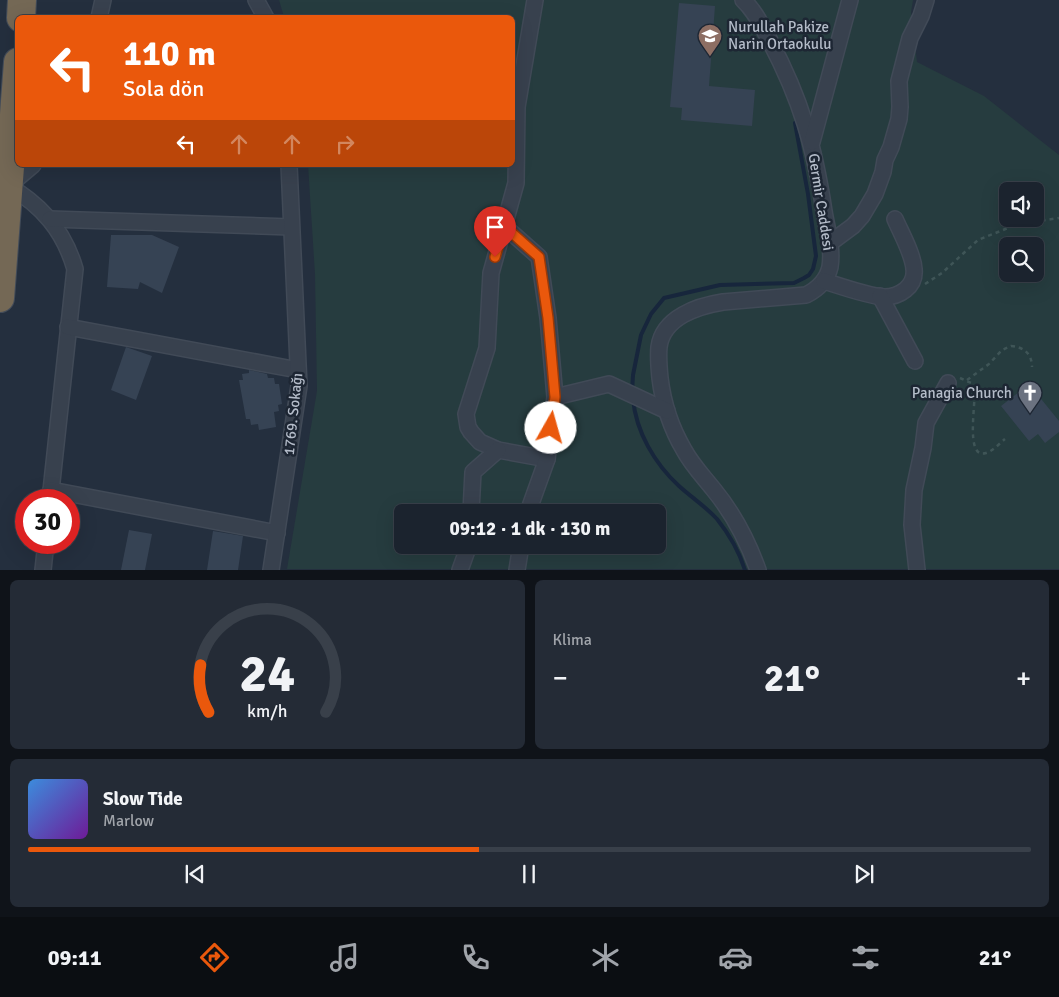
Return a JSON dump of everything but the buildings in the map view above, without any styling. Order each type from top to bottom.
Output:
[{"type":"highway","points":[[21,15],[22,0]]},
{"type":"highway","points":[[0,298],[15,99]]},
{"type":"street","points":[[100,15],[103,0]]},
{"type":"street","points":[[256,0],[264,15]]},
{"type":"street","points":[[534,0],[518,107],[515,139],[516,183],[491,272],[487,348],[466,414],[468,427],[475,438],[498,450],[547,459]]},
{"type":"street","name":"Germir Caddesi","points":[[743,0],[759,20],[782,64],[812,142],[822,189],[830,243],[830,267],[824,281]]},
{"type":"street","points":[[812,142],[850,0]]},
{"type":"street","points":[[830,243],[853,226],[876,194],[883,172],[884,160],[891,147],[899,120],[899,81],[905,55],[926,0]]},
{"type":"street","points":[[31,167],[8,186],[34,203],[50,219],[67,246],[75,269],[52,489]]},
{"type":"street","name":"1769. Sokağı","points":[[271,570],[299,386],[289,167]]},
{"type":"street","points":[[50,219],[291,228]]},
{"type":"street","points":[[758,570],[730,515],[714,490],[685,452],[678,438],[667,411],[661,386],[659,346],[666,330],[680,316],[688,311],[710,304],[806,295],[824,281],[880,296],[890,296],[903,292],[914,278],[914,267],[895,219]]},
{"type":"street","points":[[504,226],[539,257],[548,318],[555,397],[547,459],[531,504]]},
{"type":"street","points":[[880,296],[915,361]]},
{"type":"street","points":[[68,327],[298,370]]},
{"type":"street","points":[[918,570],[912,525],[914,490],[926,423],[948,383]]},
{"type":"street","points":[[555,397],[609,384],[667,411]]},
{"type":"street","points":[[471,504],[473,472],[498,450]]},
{"type":"street","points":[[80,500],[277,533]]},
{"type":"street","points":[[43,570],[45,554]]},
{"type":"street","points":[[460,570],[466,554]]},
{"type":"street","points":[[517,570],[520,554]]},
{"type":"path","points":[[903,292],[921,287],[932,280],[978,240],[1018,224],[1059,218]]},
{"type":"path","points":[[1006,439],[986,453],[976,450],[972,436],[975,392],[974,387],[966,380],[989,364],[1002,350],[1011,346],[1025,350],[1031,358],[1032,367]]},
{"type":"green space","points":[[279,0],[913,0],[911,12],[917,62],[984,96],[1059,155],[1059,569],[287,569],[317,391],[315,274],[308,167],[515,167],[515,15],[283,15]]},
{"type":"waterway","points":[[632,392],[633,375],[641,335],[651,314],[664,298],[720,285],[794,283],[809,275],[813,269],[816,256],[808,194],[795,123]]},
{"type":"waterway","points":[[633,399],[638,423],[655,458],[679,486],[717,519],[733,543],[745,570]]},
{"type":"place","name":"Nurullah Pakize Narin Ortaokulu","points":[[710,57]]},
{"type":"place","name":"Panagia Church","points":[[1030,414]]},
{"type":"route","points":[[495,257],[504,226],[539,257],[548,318],[555,397],[551,428]]}]
